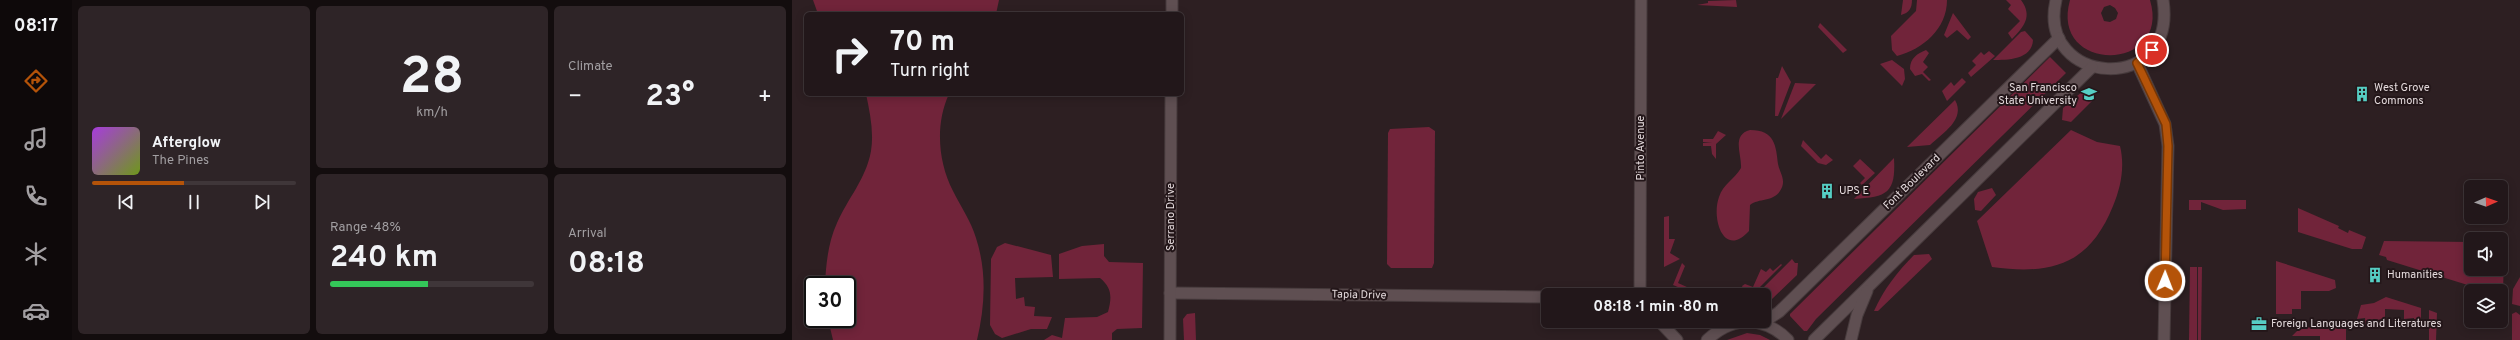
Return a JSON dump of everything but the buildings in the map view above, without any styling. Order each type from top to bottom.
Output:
[{"type":"street","points":[[1172,0],[1172,12]]},
{"type":"street","name":"Pinto Avenue","points":[[1640,288],[1641,0]]},
{"type":"street","points":[[2049,0],[2059,38],[2070,54],[2092,67],[2107,70],[2121,69],[2137,63],[2152,50],[2162,34],[2165,15],[2170,0]]},
{"type":"street","points":[[2054,16],[2056,0]]},
{"type":"street","points":[[2163,0],[2165,15]]},
{"type":"street","name":"Font Boulevard","points":[[1771,318],[1780,312],[2059,38]]},
{"type":"street","points":[[2137,63],[2166,124],[2168,146],[2164,340]]},
{"type":"street","points":[[1814,340],[2092,67]]},
{"type":"street","name":"Serrano Drive","points":[[1170,340],[1171,96]]},
{"type":"street","points":[[1851,340],[1857,315],[1870,285]]},
{"type":"street","name":"Tapia Drive","points":[[1170,293],[1541,297]]},
{"type":"street","points":[[1771,327],[1776,329],[1788,340]]},
{"type":"street","points":[[1666,328],[1677,340]]},
{"type":"street","points":[[1707,340],[1720,328]]},
{"type":"shaded area","points":[[813,0],[999,0],[996,12],[817,12]]},
{"type":"shaded area","points":[[1736,0],[1737,7],[1697,5],[1708,3],[1708,1]]},
{"type":"shaded area","points":[[1903,0],[1912,0],[1912,3],[1911,8],[1901,15]]},
{"type":"shaded area","points":[[1917,0],[1947,0],[1943,20],[1938,29],[1924,43],[1907,53],[1897,56],[1892,50],[1891,36],[1916,11]]},
{"type":"shaded area","points":[[2006,0],[2021,0],[2025,6],[2027,16],[2023,26],[2012,39],[2008,33],[2020,21],[2008,9],[2011,5]]},
{"type":"shaded area","points":[[2070,0],[2150,0],[2152,24],[2144,41],[2129,52],[2110,55],[2092,52],[2077,41],[2068,24]],"holes":[[[2110,5],[2115,8],[2118,13],[2116,19],[2110,22],[2104,21],[2101,13],[2104,7]]]},
{"type":"shaded area","points":[[1953,13],[1971,37],[1968,40],[1957,30],[1947,38],[1944,35]]},
{"type":"shaded area","points":[[1820,23],[1847,50],[1843,53],[1818,27]]},
{"type":"shaded area","points":[[2025,31],[2033,40],[2032,47],[2028,52],[2018,58],[1993,60],[2021,32]]},
{"type":"shaded area","points":[[1926,50],[1929,53],[1923,62],[1928,67],[1923,72],[1931,80],[1929,81],[1922,74],[1915,76],[1910,69],[1913,59]]},
{"type":"shaded area","points":[[1989,51],[1995,56],[1971,77],[1968,73],[1976,65],[1972,61],[1981,52],[1984,55]]},
{"type":"shaded area","points":[[2050,57],[2066,73],[1816,319],[1807,331],[1804,331],[1790,316],[1790,314]]},
{"type":"shaded area","points":[[1892,60],[1904,69],[1905,79],[1902,86],[1880,64]]},
{"type":"shaded area","points":[[1782,66],[1791,82],[1778,116],[1775,116],[1776,78],[1778,78]]},
{"type":"shaded area","points":[[1962,78],[1966,82],[1947,101],[1942,91],[1951,82],[1954,86]]},
{"type":"shaded area","points":[[1795,83],[1816,84],[1781,119]]},
{"type":"shaded area","points":[[2083,91],[2093,100],[2071,122],[2062,120],[2063,108]]},
{"type":"shaded area","points":[[866,96],[948,96],[940,130],[941,155],[948,180],[966,214],[980,251],[984,289],[982,314],[977,340],[833,340],[830,328],[856,328],[856,276],[826,276],[827,261],[834,231],[841,214],[861,179],[869,161],[872,144],[872,130]]},
{"type":"shaded area","points":[[1955,100],[1958,107],[1958,113],[1952,125],[1947,130],[1930,145],[1907,147]]},
{"type":"shaded area","points":[[1429,127],[1435,131],[1434,263],[1432,268],[1391,268],[1387,264],[1388,133],[1390,129]]},
{"type":"shaded area","points":[[1750,130],[1765,133],[1773,140],[1783,184],[1780,191],[1774,197],[1758,201],[1750,205],[1749,231],[1733,241],[1726,238],[1718,225],[1717,206],[1721,192],[1741,168],[1739,141],[1744,133]]},
{"type":"shaded area","points":[[2071,130],[2097,142],[2120,146],[2122,169],[2120,184],[2113,206],[2103,226],[2092,242],[2080,253],[2066,262],[2050,267],[2033,269],[1992,267],[1977,221]]},
{"type":"shaded area","points":[[1718,131],[1726,135],[1716,144],[1716,159],[1712,154],[1711,146],[1703,146],[1703,143],[1712,142],[1703,142],[1703,139],[1713,139]]},
{"type":"shaded area","points":[[1803,140],[1821,159],[1826,154],[1833,160],[1826,165],[1818,163],[1801,146]]},
{"type":"shaded area","points":[[1894,158],[1893,179],[1891,186],[1887,191],[1874,197],[1854,199]]},
{"type":"shaded area","points":[[1860,159],[1875,173],[1862,185],[1860,183],[1865,178],[1853,166]]},
{"type":"shaded area","points":[[1992,188],[1996,195],[1981,211],[1975,210],[1974,199],[1978,192]]},
{"type":"shaded area","points":[[2189,200],[2246,200],[2246,209],[2223,210],[2201,202],[2201,210],[2189,210]]},
{"type":"shaded area","points":[[2298,208],[2339,226],[2338,228],[2348,233],[2349,230],[2366,237],[2362,249],[2352,249],[2298,232]]},
{"type":"shaded area","points":[[1669,216],[1669,239],[1675,239],[1670,253],[1680,259],[1664,267],[1664,217]]},
{"type":"shaded area","points":[[2384,241],[2464,242],[2464,276],[2503,276],[2503,284],[2464,284],[2387,260],[2386,257],[2379,255]]},
{"type":"shaded area","points":[[1005,243],[1051,255],[1053,277],[1015,278],[1016,299],[1024,297],[1025,306],[1035,307],[1034,316],[1052,317],[1047,329],[1031,329],[1002,338],[995,334],[990,325],[991,259],[997,247]]},
{"type":"shaded area","points":[[1104,244],[1104,256],[1109,262],[1143,263],[1142,328],[1117,329],[1112,333],[1112,340],[1044,340],[1052,335],[1062,338],[1065,318],[1097,317],[1108,312],[1110,293],[1107,285],[1100,278],[1059,279],[1059,254],[1082,246]]},
{"type":"shaded area","points":[[1929,254],[1932,259],[1878,311],[1874,311],[1887,288],[1908,261],[1914,255]]},
{"type":"shaded area","points":[[1792,259],[1795,263],[1798,263],[1797,275],[1772,299],[1771,288],[1763,288]]},
{"type":"shaded area","points":[[2276,261],[2335,280],[2336,288],[2329,291],[2301,291],[2301,309],[2292,309],[2292,314],[2276,314]]},
{"type":"shaded area","points":[[1682,263],[1685,266],[1678,283],[1689,288],[1680,288],[1673,285]]},
{"type":"shaded area","points":[[1781,264],[1782,265],[1759,288],[1743,288],[1742,286],[1745,284],[1753,287],[1761,269],[1766,272],[1770,268],[1773,271]]},
{"type":"shaded area","points":[[2190,267],[2197,267],[2197,340],[2189,340]]},
{"type":"shaded area","points":[[2198,267],[2202,267],[2201,340],[2198,340]]},
{"type":"shaded area","points":[[2520,277],[2520,306],[2512,304],[2513,289]]},
{"type":"shaded area","points":[[2386,297],[2421,308],[2421,327],[2414,328],[2414,318],[2404,319],[2404,310],[2385,309],[2385,319],[2376,320],[2375,327],[2366,327],[2365,318],[2357,319],[2361,305],[2374,303]]},
{"type":"shaded area","points":[[2429,310],[2437,313],[2436,340],[2429,340]]},
{"type":"shaded area","points":[[2516,312],[2520,315],[2520,340],[2512,340],[2512,314]]},
{"type":"shaded area","points":[[1195,313],[1196,340],[1184,340],[1183,319],[1187,314]]},
{"type":"shaded area","points":[[2301,327],[2346,328],[2346,340],[2320,340],[2320,336],[2292,336]]},
{"type":"shaded area","points":[[1747,333],[1760,335],[1770,340],[1727,340]]},
{"type":"place","name":"San Francisco State University","points":[[2089,94]]},
{"type":"place","name":"West Grove Commons","points":[[2362,94]]},
{"type":"place","name":"UPS E","points":[[1827,191]]},
{"type":"place","name":"Humanities","points":[[2375,275]]},
{"type":"place","name":"Foreign Languages and Literatures","points":[[2259,324]]},
{"type":"route","points":[[2152,50],[2145,58],[2137,63],[2166,124],[2168,146],[2165,281]]}]
